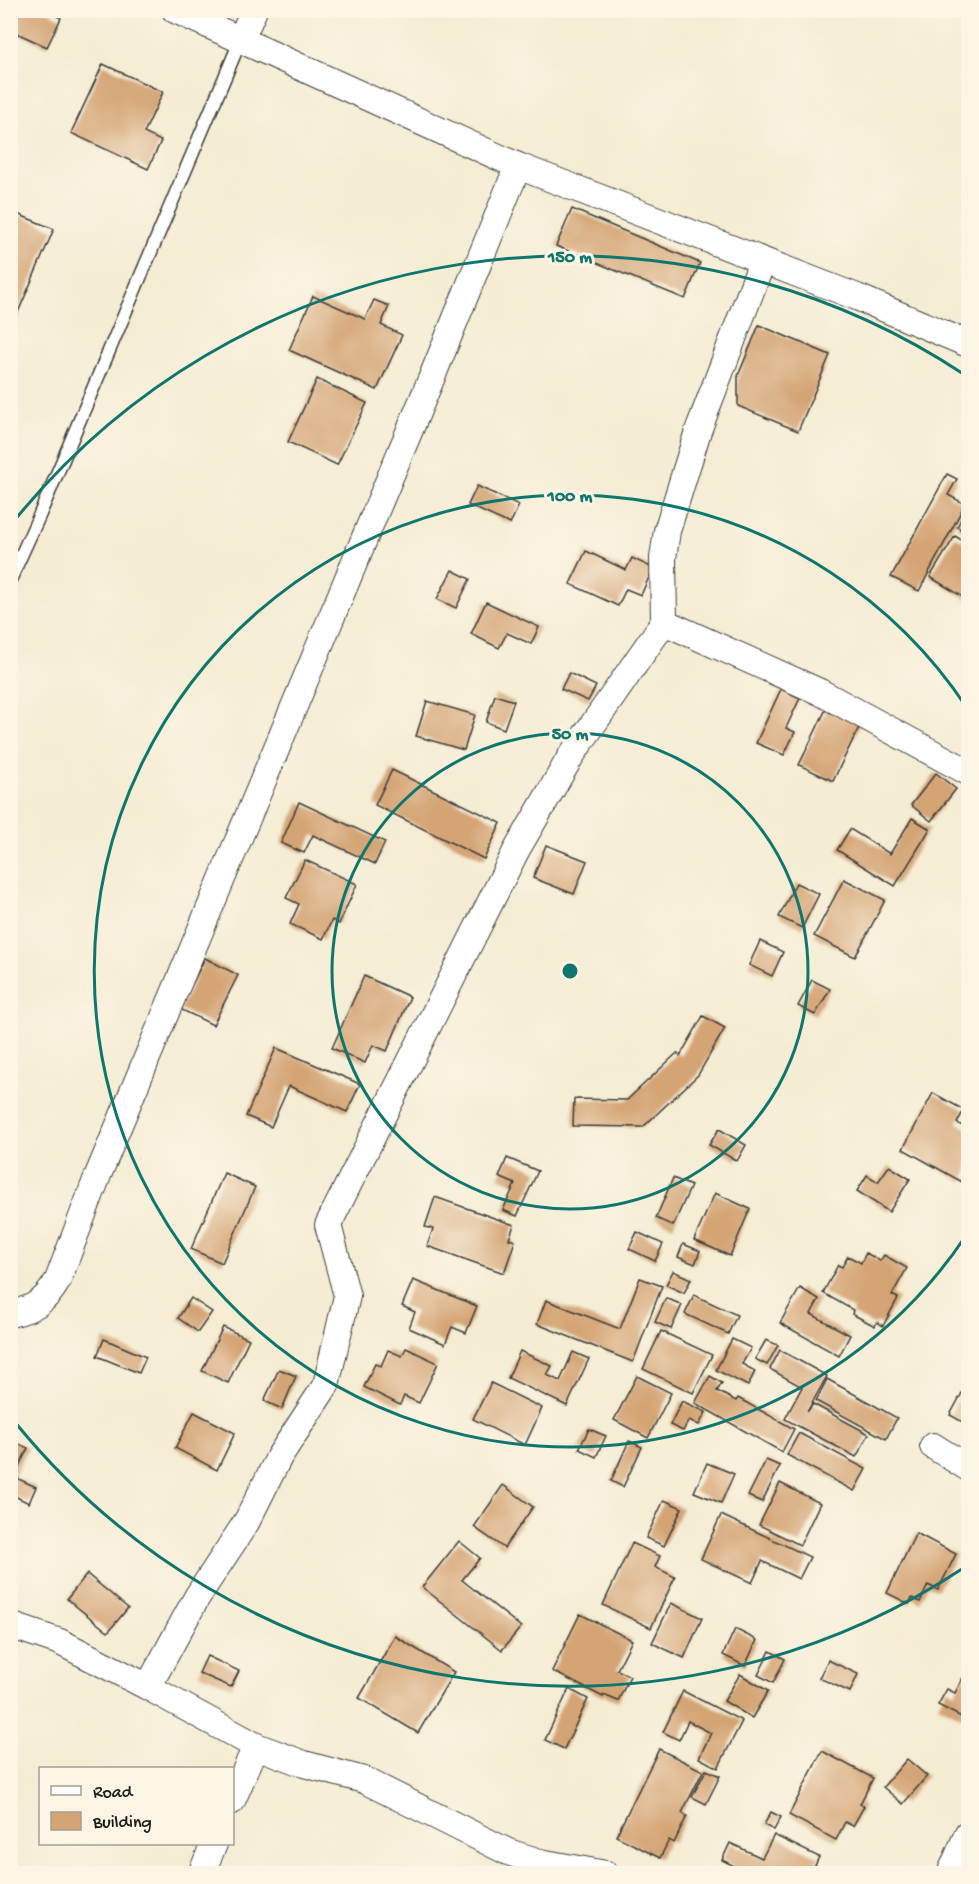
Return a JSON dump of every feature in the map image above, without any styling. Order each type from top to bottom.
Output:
[{"type":"street","points":[[174,10],[518,166],[857,297],[969,344]]},
{"type":"street","points":[[241,39],[254,10]]},
{"type":"street","points":[[10,1314],[25,1311],[41,1303],[50,1294],[58,1280],[98,1174],[518,166]]},
{"type":"street","points":[[148,1687],[197,1597],[247,1521],[279,1457],[326,1385],[347,1296],[328,1225],[360,1158],[516,851],[571,756],[663,622],[663,558],[667,531],[698,431],[762,262]]},
{"type":"street","points":[[663,622],[820,692],[969,772]]},
{"type":"street","points":[[933,1446],[969,1468]]},
{"type":"street","points":[[10,1625],[60,1642],[256,1746],[304,1764],[364,1780],[508,1852],[529,1867],[606,1874]]},
{"type":"street","points":[[234,1796],[256,1746]]},
{"type":"street","points":[[950,1874],[969,1833]]},
{"type":"street","points":[[201,1874],[214,1845]]},
{"type":"lane","points":[[10,580],[241,39]]},
{"type":"building","points":[[10,10],[45,10],[61,18],[47,47],[10,30]]},
{"type":"building","points":[[103,64],[163,92],[144,133],[161,141],[148,169],[71,133]]},
{"type":"building","points":[[572,209],[700,263],[685,299],[556,246]]},
{"type":"building","points":[[10,211],[54,229],[10,331]]},
{"type":"building","points":[[313,296],[365,319],[374,300],[389,306],[381,325],[402,335],[377,390],[289,350]]},
{"type":"building","points":[[759,325],[830,355],[798,431],[738,406],[738,376]]},
{"type":"building","points":[[317,379],[367,403],[337,465],[288,442]]},
{"type":"building","points":[[947,474],[957,479],[948,495],[965,504],[919,591],[891,577]]},
{"type":"building","points":[[477,486],[519,505],[510,524],[468,505]]},
{"type":"building","points":[[968,506],[968,534],[957,527]]},
{"type":"building","points":[[955,536],[968,544],[968,600],[930,577]]},
{"type":"building","points":[[586,551],[626,570],[632,558],[653,568],[641,595],[626,589],[618,606],[570,584]]},
{"type":"building","points":[[452,570],[470,579],[456,608],[437,599]]},
{"type":"building","points":[[486,602],[539,627],[531,644],[507,633],[499,648],[471,634]]},
{"type":"building","points":[[569,673],[596,686],[588,701],[561,689]]},
{"type":"building","points":[[781,689],[800,698],[786,728],[795,732],[784,755],[756,743]]},
{"type":"building","points":[[495,695],[514,701],[504,729],[486,722]]},
{"type":"building","points":[[427,701],[475,715],[464,750],[416,736]]},
{"type":"building","points":[[828,705],[862,721],[833,781],[799,765]]},
{"type":"building","points":[[392,770],[501,823],[484,859],[375,805]]},
{"type":"building","points":[[936,773],[956,789],[931,821],[911,805]]},
{"type":"building","points":[[299,802],[385,842],[375,864],[313,835],[304,853],[281,843]]},
{"type":"building","points":[[912,818],[930,829],[895,886],[837,850],[850,829],[890,854]]},
{"type":"building","points":[[546,845],[587,861],[574,894],[533,878]]},
{"type":"building","points":[[305,860],[357,884],[339,924],[332,920],[323,939],[290,924],[299,904],[286,898]]},
{"type":"building","points":[[844,879],[885,900],[855,957],[814,936]]},
{"type":"building","points":[[796,883],[819,894],[802,928],[779,917]]},
{"type":"building","points":[[760,941],[783,952],[772,976],[749,965]]},
{"type":"building","points":[[205,958],[238,975],[213,1025],[180,1009]]},
{"type":"building","points":[[364,976],[410,997],[387,1051],[373,1045],[365,1063],[332,1048]]},
{"type":"building","points":[[812,980],[830,989],[815,1015],[798,1006]]},
{"type":"building","points":[[703,1016],[725,1028],[698,1075],[643,1127],[573,1126],[574,1099],[627,1100],[677,1053],[680,1056]]},
{"type":"building","points":[[276,1048],[360,1084],[347,1112],[289,1086],[271,1127],[246,1116]]},
{"type":"building","points":[[933,1093],[964,1110],[957,1123],[968,1129],[968,1170],[962,1182],[903,1149]]},
{"type":"building","points":[[719,1129],[746,1145],[737,1161],[709,1145]]},
{"type":"building","points":[[507,1158],[538,1171],[517,1216],[503,1210],[515,1184],[499,1177]]},
{"type":"building","points":[[889,1166],[910,1179],[889,1212],[857,1191],[867,1175],[878,1182]]},
{"type":"building","points":[[224,1173],[255,1187],[222,1263],[191,1249]]},
{"type":"building","points":[[673,1178],[691,1186],[673,1226],[656,1218]]},
{"type":"building","points":[[715,1193],[750,1209],[730,1256],[694,1240]]},
{"type":"building","points":[[435,1197],[514,1225],[509,1239],[515,1241],[504,1273],[427,1246],[433,1229],[425,1227]]},
{"type":"building","points":[[637,1232],[663,1244],[655,1261],[629,1249]]},
{"type":"building","points":[[683,1244],[700,1251],[695,1264],[678,1257]]},
{"type":"building","points":[[866,1253],[880,1261],[884,1255],[907,1268],[892,1295],[898,1298],[883,1326],[877,1322],[875,1326],[852,1314],[853,1310],[823,1293],[838,1265],[842,1267],[848,1256],[861,1263]]},
{"type":"building","points":[[673,1271],[691,1279],[684,1293],[666,1285]]},
{"type":"building","points":[[640,1278],[662,1286],[633,1362],[537,1324],[546,1300],[620,1329]]},
{"type":"building","points":[[413,1280],[477,1306],[466,1333],[452,1327],[445,1344],[409,1328],[415,1312],[402,1306]]},
{"type":"building","points":[[800,1288],[819,1299],[811,1314],[850,1335],[839,1356],[780,1323]]},
{"type":"building","points":[[694,1295],[737,1315],[728,1334],[685,1314]]},
{"type":"building","points":[[191,1298],[212,1312],[198,1332],[178,1318]]},
{"type":"building","points":[[666,1298],[682,1305],[671,1329],[655,1322]]},
{"type":"building","points":[[223,1327],[249,1339],[228,1383],[202,1371]]},
{"type":"building","points":[[661,1331],[712,1355],[693,1393],[643,1369]]},
{"type":"building","points":[[104,1339],[146,1357],[139,1373],[97,1356]]},
{"type":"building","points":[[732,1339],[751,1348],[742,1364],[755,1371],[748,1386],[716,1370]]},
{"type":"building","points":[[766,1340],[778,1345],[767,1365],[755,1359]]},
{"type":"building","points":[[406,1348],[438,1363],[419,1403],[404,1396],[400,1405],[364,1387],[375,1364],[381,1366],[388,1350],[402,1356]]},
{"type":"building","points":[[780,1350],[827,1376],[807,1412],[813,1404],[869,1434],[856,1457],[785,1419],[802,1387],[770,1369]]},
{"type":"building","points":[[520,1351],[552,1366],[547,1375],[560,1381],[573,1352],[589,1359],[567,1406],[508,1378]]},
{"type":"building","points":[[279,1369],[296,1376],[282,1409],[264,1401]]},
{"type":"building","points":[[637,1376],[671,1393],[648,1438],[614,1420]]},
{"type":"building","points":[[710,1376],[722,1383],[717,1391],[736,1401],[738,1398],[794,1429],[782,1452],[695,1403]]},
{"type":"building","points":[[827,1379],[897,1418],[886,1439],[816,1401]]},
{"type":"building","points":[[968,1382],[968,1425],[950,1415]]},
{"type":"building","points":[[491,1383],[542,1408],[525,1445],[473,1419]]},
{"type":"building","points":[[682,1401],[706,1412],[699,1425],[689,1420],[683,1431],[670,1425]]},
{"type":"building","points":[[194,1412],[235,1433],[217,1470],[175,1448]]},
{"type":"building","points":[[589,1429],[606,1436],[596,1457],[579,1449]]},
{"type":"building","points":[[799,1433],[866,1469],[854,1491],[787,1455]]},
{"type":"building","points":[[10,1440],[28,1448],[14,1477],[36,1487],[29,1503],[10,1494]]},
{"type":"building","points":[[629,1441],[642,1447],[623,1487],[611,1481]]},
{"type":"building","points":[[766,1460],[780,1466],[762,1502],[748,1496]]},
{"type":"building","points":[[707,1463],[734,1474],[721,1503],[694,1492]]},
{"type":"building","points":[[780,1483],[820,1503],[800,1545],[759,1525]]},
{"type":"building","points":[[503,1485],[533,1507],[504,1548],[474,1527]]},
{"type":"building","points":[[664,1500],[682,1508],[664,1546],[646,1538]]},
{"type":"building","points":[[721,1515],[810,1557],[799,1579],[762,1561],[752,1583],[701,1559]]},
{"type":"building","points":[[916,1533],[956,1554],[938,1590],[928,1585],[920,1602],[912,1598],[909,1604],[887,1593]]},
{"type":"building","points":[[459,1541],[480,1558],[462,1580],[521,1627],[502,1650],[422,1587]]},
{"type":"building","points":[[632,1543],[660,1556],[655,1567],[675,1577],[651,1628],[603,1605]]},
{"type":"building","points":[[87,1574],[128,1608],[108,1632],[67,1599]]},
{"type":"building","points":[[671,1603],[702,1618],[684,1658],[652,1643]]},
{"type":"building","points":[[580,1614],[632,1640],[617,1670],[630,1676],[618,1701],[604,1695],[603,1697],[552,1671]]},
{"type":"building","points":[[735,1629],[757,1640],[745,1666],[723,1655]]},
{"type":"building","points":[[395,1636],[454,1672],[418,1733],[359,1698]]},
{"type":"building","points":[[770,1651],[785,1659],[773,1683],[758,1675]]},
{"type":"building","points":[[207,1656],[239,1671],[231,1687],[199,1673]]},
{"type":"building","points":[[828,1660],[858,1674],[850,1692],[819,1678]]},
{"type":"building","points":[[968,1668],[967,1720],[938,1705],[947,1689],[955,1693]]},
{"type":"building","points":[[740,1674],[768,1691],[752,1718],[724,1701]]},
{"type":"building","points":[[569,1689],[588,1699],[564,1749],[545,1740]]},
{"type":"building","points":[[683,1691],[742,1721],[718,1768],[699,1758],[711,1733],[688,1721],[679,1740],[663,1732]]},
{"type":"building","points":[[659,1749],[703,1771],[682,1813],[687,1816],[674,1843],[669,1840],[660,1858],[616,1836]]},
{"type":"building","points":[[822,1751],[873,1778],[860,1804],[864,1806],[853,1826],[845,1822],[836,1840],[789,1815]]},
{"type":"building","points":[[907,1759],[927,1776],[903,1804],[883,1787]]},
{"type":"building","points":[[706,1770],[720,1776],[706,1804],[692,1797]]},
{"type":"building","points":[[771,1812],[781,1817],[774,1830],[764,1825]]},
{"type":"building","points":[[774,1835],[819,1857],[811,1874],[750,1874],[722,1860],[730,1843],[762,1858]]}]
